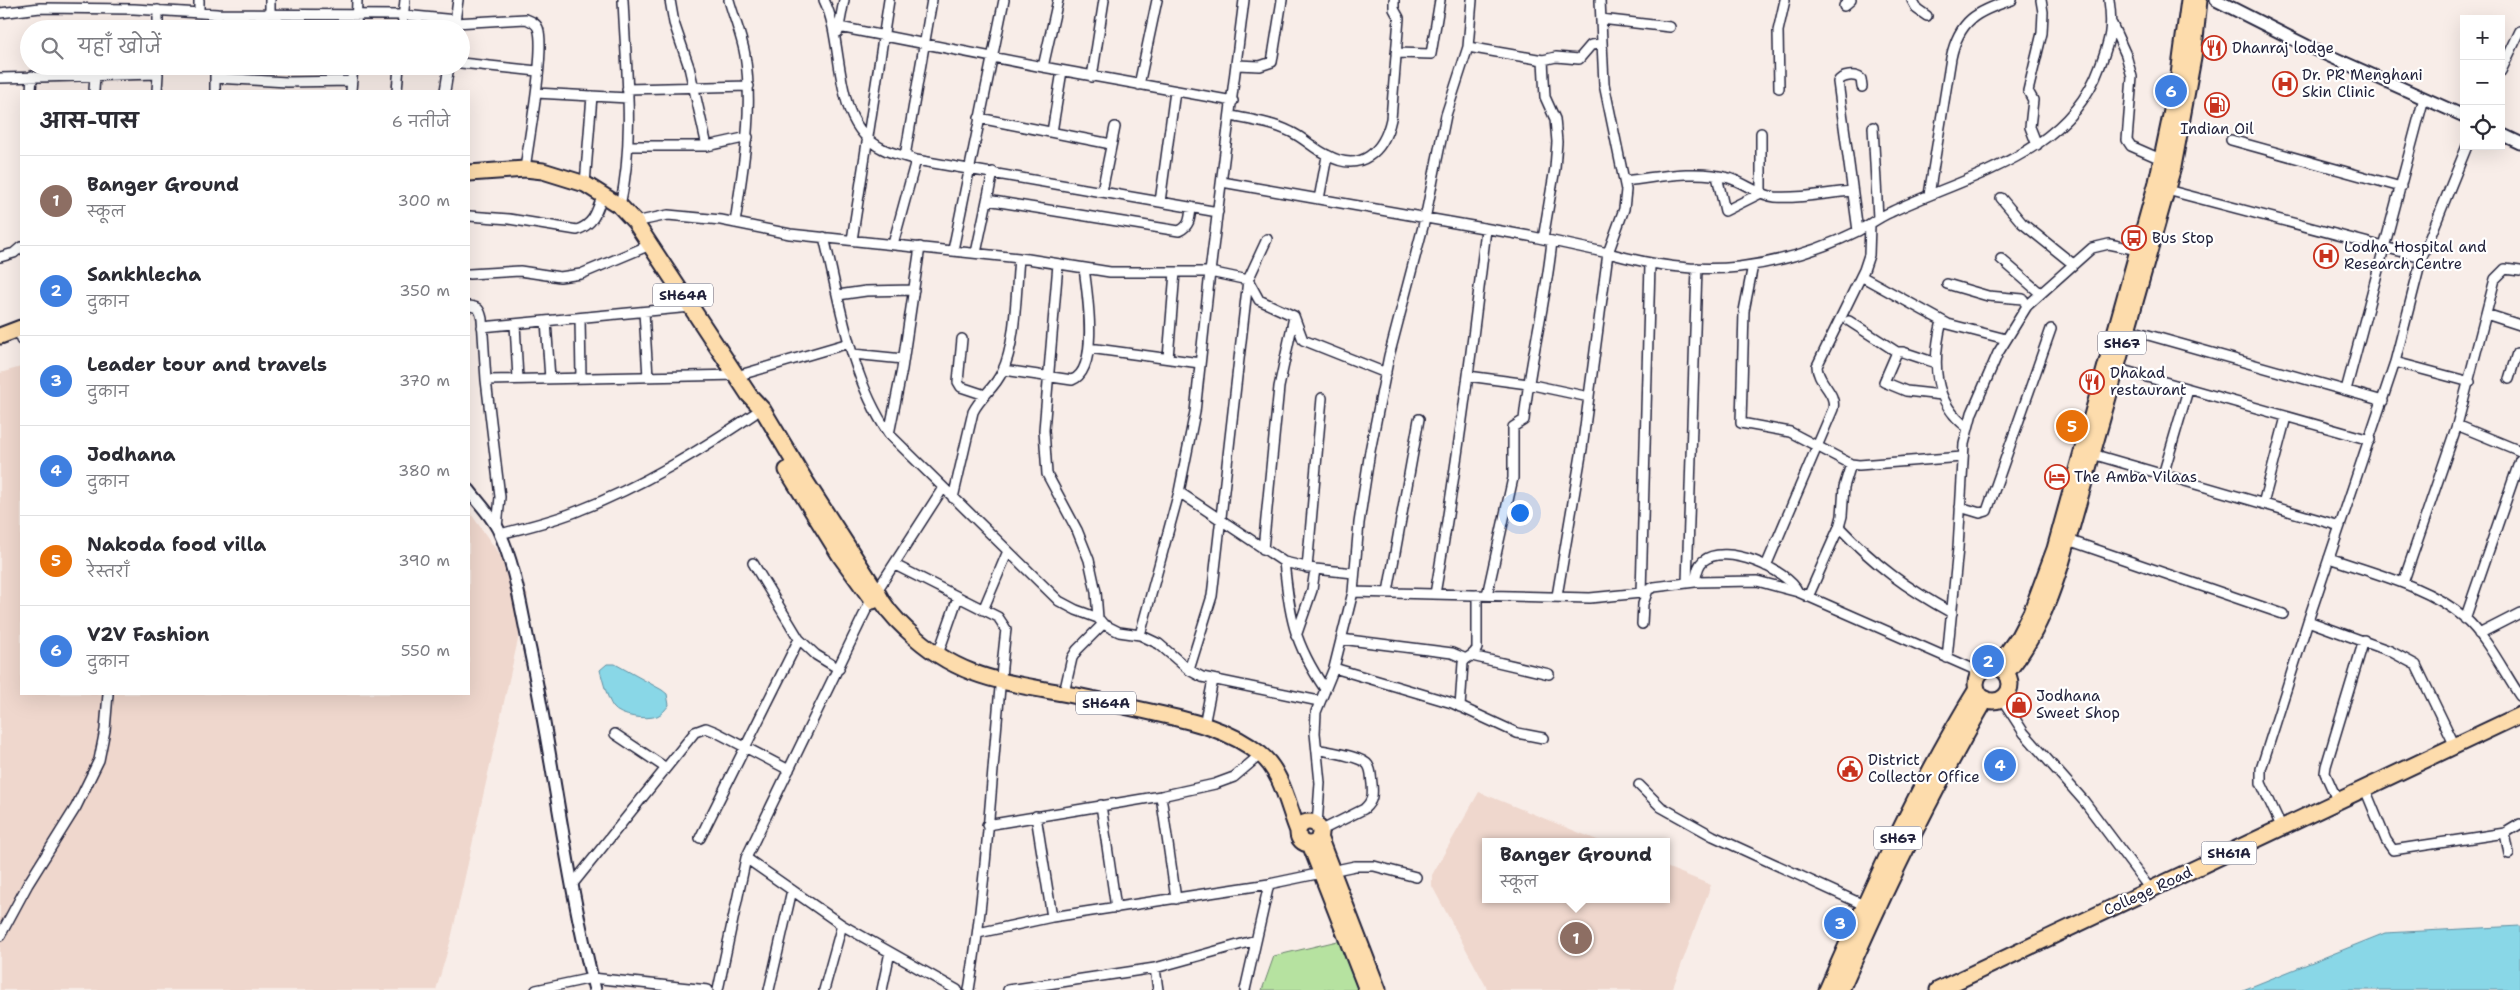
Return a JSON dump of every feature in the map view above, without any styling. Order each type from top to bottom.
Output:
[{"type":"main road","name":"SH67","points":[[2001,670],[2042,588],[2138,250],[2163,160],[2178,82],[2189,0]]},
{"type":"main road","name":"SH67","points":[[2001,670],[2027,646],[2048,606],[2068,540],[2182,128],[2199,0]]},
{"type":"main road","name":"SH64A","points":[[470,173],[525,169],[542,171],[585,184],[635,222],[749,395],[763,410],[877,599]]},
{"type":"main road","name":"SH64A","points":[[470,181],[512,177],[532,178],[563,185],[609,201]]},
{"type":"main road","points":[[0,336],[20,328]]},
{"type":"main road","points":[[0,345],[20,339]]},
{"type":"main road","name":"SH64A","points":[[749,395],[754,414],[815,517],[877,599],[920,643],[938,657],[967,672],[1000,681],[1204,724],[1223,732],[1261,754],[1276,771],[1298,831],[1304,842],[1317,834],[1327,873],[1366,990]]},
{"type":"main road","points":[[1980,672],[1991,667],[2001,670],[2010,684],[2010,690],[2002,699],[1991,701],[1981,694]]},
{"type":"main road","name":"SH67","points":[[1841,990],[1981,694],[1976,683],[1980,672]]},
{"type":"main road","name":"SH67","points":[[1827,990],[1931,772],[1981,694]]},
{"type":"main road","name":"College Road","points":[[1938,990],[2520,715]]},
{"type":"main road","name":"SH64A","points":[[1327,873],[1378,990]]},
{"type":"street","points":[[199,0],[199,13]]},
{"type":"street","points":[[270,0],[270,16]]},
{"type":"street","points":[[356,20],[357,0]]},
{"type":"street","points":[[403,20],[405,0]]},
{"type":"street","points":[[456,20],[458,0]]},
{"type":"street","points":[[470,216],[509,219],[577,230],[587,226],[624,186],[628,146],[628,94],[623,0]]},
{"type":"street","points":[[670,0],[674,23],[689,67],[706,146]]},
{"type":"street","points":[[729,0],[745,53],[749,86],[748,137],[736,223]]},
{"type":"street","points":[[824,0],[836,40],[839,73],[856,124],[867,138],[883,149],[916,160],[969,167],[1218,212]]},
{"type":"street","points":[[836,40],[844,0]]},
{"type":"street","points":[[852,240],[889,0]]},
{"type":"street","points":[[905,156],[932,0]]},
{"type":"street","points":[[953,250],[1004,0]]},
{"type":"street","points":[[1042,67],[1058,0]]},
{"type":"street","points":[[1092,76],[1104,0]]},
{"type":"street","points":[[1139,84],[1156,0]]},
{"type":"street","points":[[1140,635],[1178,492],[1195,412],[1210,272],[1233,101],[1244,0]]},
{"type":"street","points":[[1237,65],[1260,66],[1272,62],[1282,0]]},
{"type":"street","points":[[1231,116],[1282,128],[1327,156],[1356,162],[1370,156],[1381,146],[1388,134],[1391,118],[1399,18],[1394,9],[1394,0]]},
{"type":"street","points":[[1396,53],[1430,54],[1440,0]]},
{"type":"street","points":[[1317,834],[1320,783],[1316,712],[1334,668],[1353,592],[1359,523],[1370,451],[1386,373],[1425,218],[1446,115],[1468,47],[1472,0]]},
{"type":"street","points":[[1557,596],[1589,397],[1608,253],[1626,200],[1625,181],[1605,90],[1600,0]]},
{"type":"street","points":[[1779,88],[1778,31],[1785,0]]},
{"type":"street","points":[[1912,0],[1917,9],[1927,16]]},
{"type":"street","points":[[1929,195],[1936,140],[1956,36],[1962,26],[1979,14],[2012,0]]},
{"type":"street","points":[[2037,145],[2030,127],[2033,100],[2028,90],[2042,33],[2043,12],[2041,0]]},
{"type":"street","points":[[1222,182],[1542,239],[1650,264],[1697,268],[1753,265],[1813,249],[1858,231],[1878,218],[2010,162],[2037,145],[2070,119],[2084,101],[2096,79],[2108,47],[2112,24],[2109,0]]},
{"type":"street","points":[[2216,0],[2308,46],[2460,114]]},
{"type":"street","points":[[0,13],[40,4],[270,16],[404,15],[432,20]]},
{"type":"street","points":[[158,10],[158,20]]},
{"type":"street","points":[[217,14],[217,20]]},
{"type":"street","points":[[1601,19],[1670,27]]},
{"type":"street","points":[[470,23],[515,20],[533,22],[538,27],[536,93],[525,169]]},
{"type":"street","points":[[2112,24],[2126,55],[2132,77],[2127,140],[2131,146],[2163,160]]},
{"type":"street","points":[[839,28],[993,56],[1062,71],[1233,101]]},
{"type":"street","points":[[2505,63],[2520,31]]},
{"type":"street","points":[[1468,47],[1543,60],[1556,57],[1579,59],[1591,45],[1602,44]]},
{"type":"street","points":[[1542,239],[1555,168],[1557,142],[1555,120],[1545,98],[1543,60]]},
{"type":"street","points":[[470,64],[537,72]]},
{"type":"street","points":[[1052,132],[1062,71]]},
{"type":"street","points":[[0,78],[94,75],[94,90]]},
{"type":"street","points":[[157,90],[158,75]]},
{"type":"street","points":[[351,90],[352,75]]},
{"type":"street","points":[[397,90],[398,75]]},
{"type":"street","points":[[445,90],[448,75]]},
{"type":"street","points":[[31,90],[32,76]]},
{"type":"street","points":[[1858,231],[1838,82],[1842,77],[1856,76],[1861,79],[1862,87]]},
{"type":"street","points":[[214,90],[215,78],[287,87],[352,81]]},
{"type":"street","points":[[536,93],[592,96],[692,88],[749,86]]},
{"type":"street","points":[[1160,202],[1175,91]]},
{"type":"street","points":[[585,184],[592,96]]},
{"type":"street","points":[[2346,390],[2424,98]]},
{"type":"street","points":[[980,118],[1111,144]]},
{"type":"street","points":[[1102,191],[1115,127]]},
{"type":"street","points":[[1873,127],[1878,218]]},
{"type":"street","points":[[1760,193],[1761,133]]},
{"type":"street","points":[[2505,136],[2520,143]]},
{"type":"street","points":[[628,146],[706,146],[748,137]]},
{"type":"street","points":[[2231,140],[2401,187]]},
{"type":"street","points":[[2282,828],[2261,783],[2261,768],[2308,621],[2396,362],[2422,257],[2465,150]]},
{"type":"street","points":[[1319,199],[1327,156]]},
{"type":"street","points":[[893,244],[916,160]]},
{"type":"street","points":[[976,253],[993,172]]},
{"type":"street","points":[[1625,181],[1684,175],[1717,176],[1736,181],[1760,193],[1777,197],[1852,190]]},
{"type":"street","points":[[1717,176],[1725,211],[1760,193]]},
{"type":"street","points":[[2166,190],[2422,257]]},
{"type":"street","points":[[2001,198],[2022,223],[2074,264]]},
{"type":"street","points":[[987,200],[1179,231],[1186,228],[1189,223],[1191,207]]},
{"type":"street","points":[[635,222],[668,215],[736,223],[790,234],[920,246],[1019,258],[1110,272],[1210,272],[1248,280],[1259,300],[1294,316],[1303,340],[1386,373]]},
{"type":"street","points":[[1766,566],[1818,445],[1834,402],[1818,374],[1817,366],[1869,256],[1870,224]]},
{"type":"street","points":[[1435,594],[1454,486],[1486,229]]},
{"type":"street","points":[[824,237],[849,343],[877,416],[889,434],[1059,601],[1119,632],[1140,635],[1159,644],[1202,678],[1319,701]]},
{"type":"street","points":[[1190,670],[1212,596],[1248,280],[1267,239]]},
{"type":"street","points":[[1460,707],[1463,664],[1476,652],[1482,595],[1513,478],[1513,427],[1524,420],[1528,384],[1547,292],[1552,241]]},
{"type":"street","points":[[470,274],[520,271],[548,277],[581,274],[650,245]]},
{"type":"street","points":[[1947,658],[1960,507],[1962,457],[1968,428],[1984,382],[2006,339],[2028,306],[2040,293],[2092,248],[2100,245],[2115,245],[2138,250]]},
{"type":"street","points":[[889,434],[903,359],[920,246]]},
{"type":"street","points":[[0,257],[14,253],[20,248]]},
{"type":"street","points":[[953,498],[972,412],[996,384],[1004,370],[1012,334],[1019,258]]},
{"type":"street","points":[[2001,259],[2040,293]]},
{"type":"street","points":[[1058,264],[1044,430],[1047,474],[1077,530],[1089,560],[1100,621],[1072,658],[1064,693]]},
{"type":"street","points":[[1642,624],[1650,264]]},
{"type":"street","points":[[1753,265],[1744,311],[1740,420],[1746,425],[1790,432],[1851,464],[1871,465],[1962,457]]},
{"type":"street","points":[[1004,370],[1072,380],[1079,377],[1085,368],[1089,348],[1084,268]]},
{"type":"street","points":[[1691,582],[1697,268]]},
{"type":"street","points":[[2403,583],[2457,425],[2470,382],[2497,274],[2509,268],[2520,271]]},
{"type":"street","points":[[1168,358],[1175,272]]},
{"type":"street","points":[[1861,276],[1942,321],[1978,333],[2006,339]]},
{"type":"street","points":[[1947,284],[1988,296],[2023,299],[2028,306]]},
{"type":"street","points":[[838,295],[866,291],[914,290]]},
{"type":"street","points":[[470,306],[477,307],[480,310],[486,380],[500,496],[498,530]]},
{"type":"street","points":[[482,327],[691,307]]},
{"type":"street","points":[[644,312],[648,376]]},
{"type":"street","points":[[2486,314],[2520,325]]},
{"type":"street","points":[[1263,549],[1279,387],[1294,316]]},
{"type":"street","points":[[580,318],[581,378]]},
{"type":"street","points":[[546,321],[550,379]]},
{"type":"street","points":[[1849,321],[1897,352],[1936,362]]},
{"type":"street","points":[[1942,321],[1936,344],[1936,362],[1942,395],[1951,414],[1968,428]]},
{"type":"street","points":[[516,324],[518,379]]},
{"type":"street","points":[[1960,507],[1980,513],[1987,511],[2051,329]]},
{"type":"street","points":[[2126,329],[2382,401]]},
{"type":"street","points":[[962,339],[958,382],[961,387],[985,395]]},
{"type":"street","points":[[486,380],[735,374],[849,343]]},
{"type":"street","points":[[1089,348],[1200,363]]},
{"type":"street","points":[[1897,352],[1884,382],[1906,391],[1942,395]]},
{"type":"street","points":[[2508,379],[2517,353],[2520,354]]},
{"type":"street","points":[[853,354],[903,359]]},
{"type":"street","points":[[2396,362],[2470,382]]},
{"type":"street","points":[[2115,368],[2370,440]]},
{"type":"street","points":[[1468,376],[1528,384],[1589,397]]},
{"type":"street","points":[[2163,475],[2188,390]]},
{"type":"street","points":[[1296,636],[1312,590],[1311,569],[1322,398]]},
{"type":"street","points":[[498,530],[580,510],[636,485],[713,441],[754,414]]},
{"type":"street","points":[[2263,504],[2286,417]]},
{"type":"street","points":[[1388,592],[1419,418]]},
{"type":"street","points":[[2457,425],[2520,452]]},
{"type":"street","points":[[2092,454],[2340,526]]},
{"type":"street","points":[[2465,619],[2520,460]]},
{"type":"street","points":[[1808,597],[1842,516],[1844,487],[1851,464]]},
{"type":"street","points":[[718,990],[746,858],[839,668],[895,565],[943,488]]},
{"type":"street","points":[[470,491],[498,530],[521,606],[572,885],[594,990]]},
{"type":"street","points":[[1178,492],[1284,562],[1311,569],[1354,573]]},
{"type":"street","points":[[1838,527],[1870,559],[1899,583],[1952,613]]},
{"type":"street","points":[[2068,540],[2283,614]]},
{"type":"street","points":[[983,610],[1008,551]]},
{"type":"street","points":[[1691,582],[1698,566],[1707,558],[1743,557],[1766,566],[1790,580],[1798,592]]},
{"type":"street","points":[[2329,558],[2403,583],[2451,608],[2479,634],[2520,696]]},
{"type":"street","points":[[752,562],[799,639],[816,655],[839,668]]},
{"type":"street","points":[[1284,562],[1289,608],[1296,636],[1306,661],[1325,689]]},
{"type":"street","points":[[895,565],[998,617],[1006,629],[978,932],[969,990]]},
{"type":"street","points":[[1353,592],[1590,598],[1644,592],[1654,587],[1691,582],[1757,581],[1798,592],[1980,672]]},
{"type":"street","points":[[938,657],[958,597]]},
{"type":"street","points":[[2479,634],[2520,613]]},
{"type":"street","points":[[2308,621],[2364,640],[2395,653],[2416,665],[2455,746]]},
{"type":"street","points":[[700,838],[799,639]]},
{"type":"street","points":[[1341,639],[1452,653],[1548,674]]},
{"type":"street","points":[[2338,802],[2326,773],[2326,766],[2364,640]]},
{"type":"street","points":[[1334,668],[1423,693],[1518,733],[1543,738]]},
{"type":"street","points":[[1204,724],[1213,680]]},
{"type":"street","points":[[0,936],[28,884],[76,807],[99,760],[105,730],[108,695]]},
{"type":"street","points":[[2002,699],[2024,732],[2084,801],[2150,889]]},
{"type":"street","points":[[572,885],[695,732],[706,728],[789,770]]},
{"type":"street","points":[[615,734],[666,768]]},
{"type":"street","points":[[1317,749],[1361,759],[1367,764],[1371,771],[1373,796],[1370,804],[1364,809],[1317,834]]},
{"type":"street","points":[[987,826],[1036,816],[1161,796],[1215,784],[1234,777],[1261,754]]},
{"type":"street","points":[[1639,785],[1661,807],[1713,836],[1866,906]]},
{"type":"street","points":[[2365,789],[2386,840],[2393,850],[2505,833],[2520,824]]},
{"type":"street","points":[[1161,796],[1176,899]]},
{"type":"street","points":[[1101,805],[1116,908]]},
{"type":"street","points":[[1036,816],[1052,917]]},
{"type":"street","points":[[2505,833],[2509,854]]},
{"type":"street","points":[[746,858],[842,925],[957,990]]},
{"type":"street","points":[[978,932],[1052,917],[1269,884],[1355,866],[1374,866],[1416,877]]},
{"type":"street","points":[[1245,990],[1269,884]]},
{"type":"street","points":[[769,990],[792,890]]},
{"type":"street","points":[[824,990],[842,925]]},
{"type":"street","points":[[1008,990],[1155,968],[1256,940]]},
{"type":"street","points":[[882,990],[890,952]]},
{"type":"street","points":[[1155,968],[1158,990]]},
{"type":"street","points":[[536,990],[592,978],[708,990]]},
{"type":"shaded area","points":[[20,367],[20,695],[470,695],[470,512],[528,595],[451,939],[436,990],[0,990],[0,373]]},
{"type":"shaded area","points":[[1479,792],[1592,838],[1482,838],[1482,903],[1670,903],[1670,869],[1711,885],[1672,990],[1488,990],[1432,886],[1432,875]]},
{"type":"green space","points":[[1346,939],[1366,990],[1262,990],[1274,956]]},
{"type":"water","points":[[607,664],[615,664],[662,690],[667,694],[669,705],[660,714],[653,717],[634,717],[616,710],[605,689],[600,670]]},
{"type":"water","points":[[2520,926],[2520,990],[2243,990],[2385,933]]},
{"type":"place","name":"Dhanraj lodge","points":[[2214,48]]},
{"type":"place","name":"Dr. PR Menghani Skin Clinic","points":[[2285,84]]},
{"type":"place","name":"V2V Fashion","points":[[2171,91]]},
{"type":"place","name":"Indian Oil","points":[[2217,105]]},
{"type":"place","name":"Bus Stop","points":[[2134,238]]},
{"type":"place","name":"Lodha Hospital and Research Centre","points":[[2326,256]]},
{"type":"place","name":"Dhakad restaurant","points":[[2092,382]]},
{"type":"place","name":"Nakoda food villa","points":[[2072,426]]},
{"type":"place","name":"The Amba Vilaas","points":[[2057,477]]},
{"type":"place","name":"Sankhlecha","points":[[1988,661]]},
{"type":"place","name":"Jodhana Sweet Shop","points":[[2019,705]]},
{"type":"place","name":"Jodhana","points":[[2000,765]]},
{"type":"place","name":"District Collector Office","points":[[1850,769]]},
{"type":"place","name":"Leader tour and travels","points":[[1840,923]]},
{"type":"place","name":"Banger Ground","points":[[1576,938]]}]
